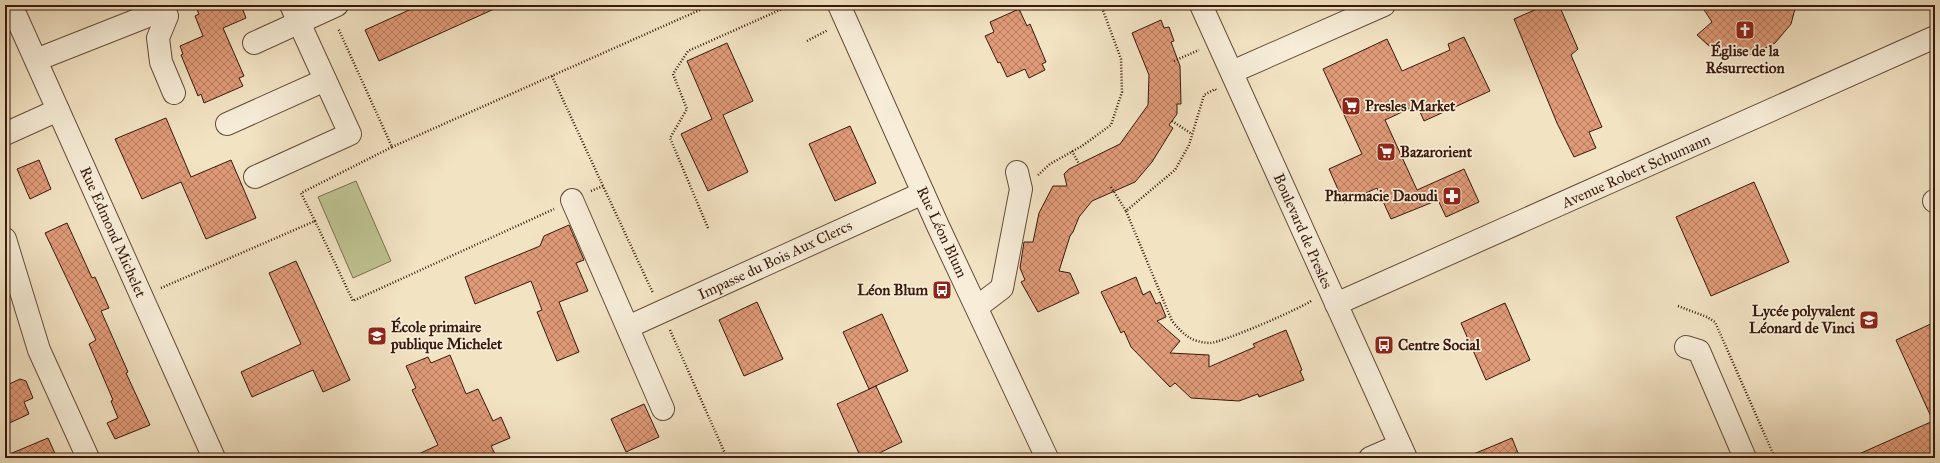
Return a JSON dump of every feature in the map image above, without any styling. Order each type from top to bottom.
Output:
[{"type":"street","name":"Rue Edmond Michelet","points":[[11,5],[214,458]]},
{"type":"street","points":[[36,60],[145,17],[158,5]]},
{"type":"street","points":[[163,5],[167,16],[158,38],[161,62],[174,93]]},
{"type":"street","points":[[254,43],[295,14],[337,5]]},
{"type":"street","name":"Rue Léon Blum","points":[[839,5],[923,193],[1047,458]]},
{"type":"street","name":"Boulevard de Presles","points":[[1201,5],[1403,452]]},
{"type":"street","points":[[1232,72],[1384,5]]},
{"type":"street","points":[[255,177],[350,134],[295,14]]},
{"type":"street","name":"Avenue Robert Schumann","points":[[1336,304],[1935,37]]},
{"type":"street","points":[[227,124],[325,80]]},
{"type":"street","points":[[5,134],[58,110]]},
{"type":"street","points":[[976,307],[1002,288],[1019,181]]},
{"type":"street","name":"Impasse du Bois Aux Clercs","points":[[628,327],[923,193]]},
{"type":"street","points":[[572,200],[663,409]]},
{"type":"street","points":[[5,239],[39,350],[88,458]]},
{"type":"street","points":[[1686,347],[1699,351],[1745,458]]},
{"type":"street","points":[[1370,458],[1403,452]]},
{"type":"path","points":[[392,147],[711,5]]},
{"type":"path","points":[[708,228],[670,138],[687,109],[673,74],[688,51],[791,5]]},
{"type":"path","points":[[1019,181],[1072,151],[1110,125],[1122,92],[1121,59],[1101,5]]},
{"type":"path","points":[[1174,61],[1218,41]]},
{"type":"path","points":[[552,76],[662,312],[727,458]]},
{"type":"path","points":[[1126,211],[1176,170],[1189,145],[1204,95],[1215,89],[1219,95]]},
{"type":"path","points":[[1172,121],[1192,134]]},
{"type":"path","points":[[1072,151],[1079,164]]},
{"type":"path","points":[[315,221],[353,301],[603,186]]},
{"type":"path","points":[[1111,187],[1126,211],[1172,321],[1184,335],[1197,341],[1212,343],[1231,338],[1312,301],[1310,295]]},
{"type":"path","points":[[1678,306],[1707,317],[1715,322],[1775,458]]},
{"type":"green space","points":[[356,181],[391,261],[353,278],[318,197]]},
{"type":"building","points":[[195,5],[241,5],[246,18],[223,28],[244,76],[239,78],[243,86],[204,103],[201,94],[198,96],[181,55],[183,54],[180,46],[203,36],[195,16],[199,14]]},
{"type":"building","points":[[420,5],[503,5],[379,61],[365,30]]},
{"type":"building","points":[[1546,5],[1559,5],[1578,49],[1571,55],[1602,127],[1589,132],[1596,148],[1574,157],[1557,123],[1514,19]]},
{"type":"building","name":"Église de la Résurrection","points":[[1701,5],[1796,5],[1791,24],[1775,43],[1754,54],[1739,55],[1717,50],[1708,45],[1697,35],[1712,22]]},
{"type":"building","points":[[1019,9],[1027,26],[1030,24],[1046,62],[1042,64],[1045,70],[1029,78],[1025,69],[1007,77],[1000,62],[998,63],[985,36],[994,32],[990,22]]},
{"type":"building","points":[[1161,20],[1164,28],[1169,27],[1174,41],[1171,42],[1180,66],[1181,104],[1177,104],[1177,114],[1169,125],[1173,128],[1152,162],[1135,182],[1092,201],[1079,217],[1070,236],[1059,271],[1070,273],[1079,293],[1038,312],[1021,282],[1025,280],[1020,268],[1024,242],[1033,242],[1039,213],[1053,186],[1067,186],[1064,174],[1069,169],[1120,144],[1148,105],[1149,75],[1132,33]]},
{"type":"building","points":[[1464,37],[1490,91],[1424,121],[1417,105],[1385,120],[1417,190],[1464,169],[1479,202],[1446,217],[1438,200],[1391,219],[1377,188],[1344,203],[1329,169],[1362,154],[1323,69],[1387,39],[1402,71],[1450,50],[1448,44]]},
{"type":"building","points":[[727,43],[753,101],[723,115],[748,172],[708,191],[681,134],[712,119],[687,61]]},
{"type":"building","points":[[166,118],[191,177],[231,160],[256,218],[206,239],[181,182],[142,199],[115,139]]},
{"type":"building","points":[[850,126],[876,183],[835,201],[809,144]]},
{"type":"building","points":[[39,160],[51,189],[30,199],[17,169]]},
{"type":"building","points":[[1754,182],[1789,262],[1711,296],[1676,217]]},
{"type":"building","points":[[67,223],[92,278],[95,277],[109,308],[101,311],[128,372],[126,373],[150,425],[115,439],[107,423],[118,418],[111,401],[113,400],[89,344],[96,340],[45,233]]},
{"type":"building","points":[[569,225],[584,260],[576,263],[588,291],[559,302],[579,352],[557,361],[537,312],[542,310],[531,281],[475,304],[465,277],[540,246],[544,236]]},
{"type":"building","points":[[296,261],[350,380],[323,392],[313,370],[252,397],[241,372],[301,344],[269,273]]},
{"type":"building","points":[[1136,277],[1143,295],[1150,291],[1156,304],[1160,302],[1166,317],[1157,321],[1180,341],[1170,353],[1209,355],[1209,367],[1255,347],[1253,344],[1286,330],[1302,370],[1300,371],[1304,380],[1259,397],[1258,394],[1239,401],[1191,398],[1175,383],[1170,387],[1131,347],[1124,331],[1121,333],[1101,292]]},
{"type":"building","points":[[757,302],[783,359],[744,376],[719,320]]},
{"type":"building","points":[[1505,303],[1530,360],[1486,380],[1461,323]]},
{"type":"building","points":[[882,314],[908,371],[869,389],[843,332]]},
{"type":"building","points":[[1935,322],[1935,458],[1850,458],[1933,421],[1896,340]]},
{"type":"building","points":[[450,355],[466,394],[478,389],[493,421],[501,417],[510,438],[491,446],[497,458],[410,458],[438,445],[412,390],[416,388],[406,366],[428,357],[431,363]]},
{"type":"building","points":[[20,379],[26,381],[33,398],[24,402],[29,414],[5,425],[5,386]]},
{"type":"building","points":[[876,386],[902,442],[869,458],[861,458],[837,404]]},
{"type":"building","points":[[644,404],[659,437],[626,452],[611,419]]},
{"type":"building","points":[[48,438],[57,458],[5,458],[5,456]]},
{"type":"building","points":[[1512,438],[1520,458],[1464,458]]},
{"type":"place","name":"Église de la Résurrection","points":[[1745,30]]},
{"type":"place","name":"Presles Market","points":[[1351,106]]},
{"type":"place","name":"Bazarorient","points":[[1386,152]]},
{"type":"place","name":"Pharmacie Daoudi","points":[[1452,196]]},
{"type":"place","name":"Léon Blum","points":[[942,290]]},
{"type":"place","name":"Lycée polyvalent Léonard de Vinci","points":[[1869,320]]},
{"type":"place","name":"École primaire publique Michelet","points":[[377,336]]},
{"type":"place","name":"Centre Social","points":[[1384,345]]}]
